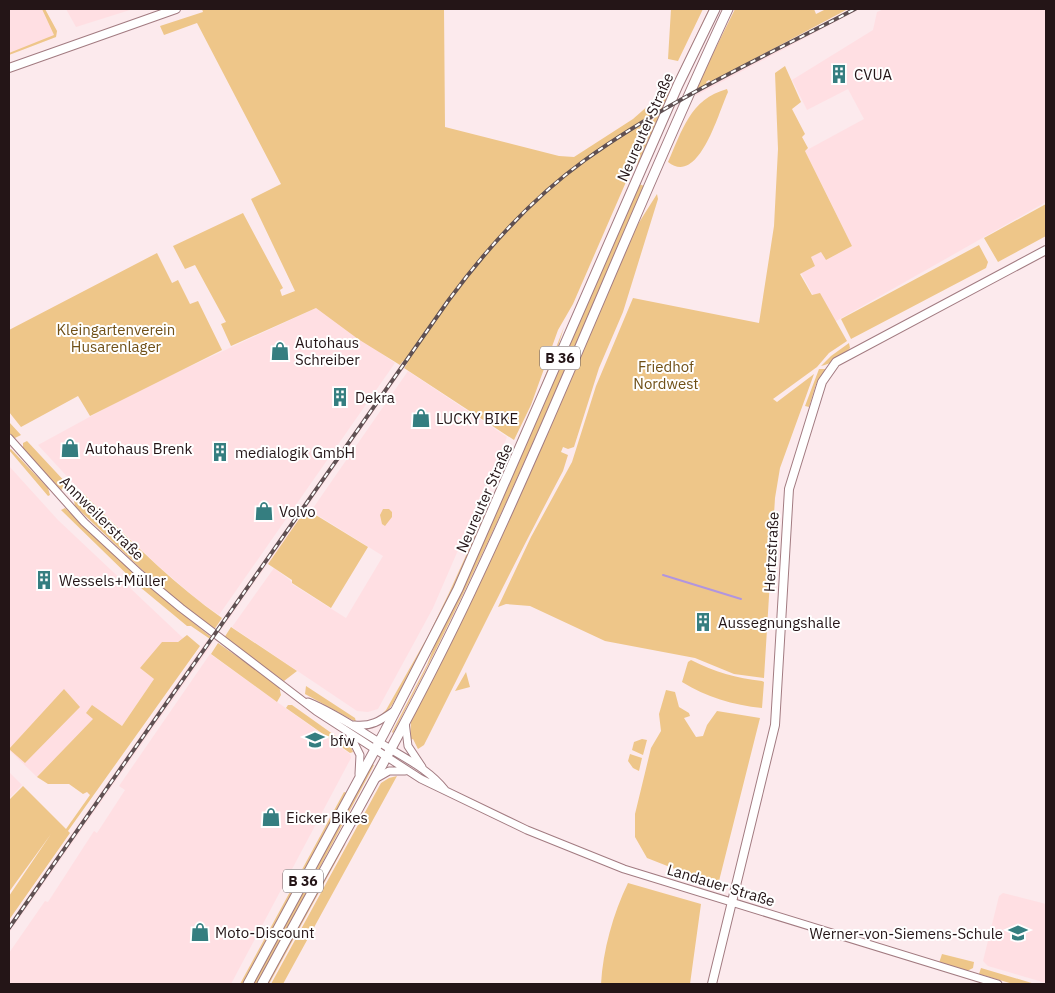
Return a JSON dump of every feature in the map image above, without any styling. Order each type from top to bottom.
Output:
[{"type":"main road","points":[[9,68],[176,9]]},
{"type":"main road","name":"Neureuter Straße","points":[[248,984],[377,746],[458,589],[678,85],[715,9]]},
{"type":"main road","name":"Neureuter Straße","points":[[262,984],[405,722],[475,583],[683,106],[728,9]]},
{"type":"main road","name":"Hertzstraße","points":[[712,984],[776,716],[789,489],[822,382],[836,362],[1046,250]]},
{"type":"street","name":"Annweilerstraße","points":[[9,438],[69,506],[140,574],[199,624],[350,735],[377,746]]},
{"type":"street","name":"Annweilerstraße","points":[[303,700],[354,725],[377,746],[388,753]]},
{"type":"street","points":[[354,725],[366,726],[376,724],[396,710]]},
{"type":"street","points":[[405,722],[408,746],[423,769]]},
{"type":"street","points":[[350,735],[360,755],[358,778]]},
{"type":"street","name":"Landauer Straße","points":[[388,753],[423,769],[436,779],[445,790]]},
{"type":"street","name":"Landauer Straße","points":[[388,753],[410,772],[508,822],[582,854],[651,878],[998,984]]},
{"type":"street","points":[[372,781],[393,770],[410,772]]},
{"type":"shaded area","points":[[9,9],[45,9],[57,31],[56,37],[9,55]]},
{"type":"shaded area","points":[[66,9],[133,9],[76,27]]},
{"type":"shaded area","points":[[850,9],[860,9],[695,96],[696,91]]},
{"type":"shaded area","points":[[884,9],[1046,9],[1046,202],[829,325],[801,273],[815,266],[811,257],[821,252],[826,260],[852,246],[805,151],[864,119],[848,89],[807,110],[792,80],[873,30],[877,12]]},
{"type":"shaded area","points":[[316,308],[395,363],[219,615],[199,601],[156,564],[74,484],[38,445],[139,390]]},
{"type":"shaded area","points":[[403,361],[407,364],[222,629],[218,626]]},
{"type":"shaded area","points":[[408,371],[507,437],[433,608],[378,709],[368,712],[357,711],[232,627],[274,568],[291,581],[292,584],[346,618],[383,556],[311,511]]},
{"type":"shaded area","points":[[9,466],[58,520],[183,638],[140,668],[154,679],[122,726],[94,719],[37,777],[9,750]]},
{"type":"shaded area","points":[[207,640],[212,644],[9,933],[9,924]]},
{"type":"shaded area","points":[[210,654],[350,754],[351,758],[231,984],[9,984],[9,953],[45,901],[48,902],[94,831],[97,833],[125,790],[119,786]]},
{"type":"shaded area","points":[[9,772],[22,785],[9,799]]},
{"type":"shaded area","name":"Werner-von-Siemens-Schule","points":[[1003,893],[1046,904],[1046,983],[988,966],[983,961],[999,896]]},
{"type":"green space","points":[[42,9],[45,9],[57,31],[56,37],[9,55],[9,53],[54,35]]},
{"type":"green space","points":[[202,9],[444,9],[445,127],[559,156],[574,157],[633,119],[650,104],[653,107],[652,119],[641,137],[639,152],[573,304],[558,330],[531,405],[514,440],[404,368],[407,364],[403,361],[400,365],[358,339],[316,308],[231,346],[221,324],[226,322],[195,265],[185,269],[173,246],[243,213],[283,288],[280,290],[282,296],[295,291],[251,199],[281,184],[197,23],[164,35],[160,26],[203,12]]},
{"type":"green space","points":[[671,9],[703,9],[678,61],[668,59]]},
{"type":"green space","points":[[709,9],[711,9],[664,109],[655,113],[669,92]]},
{"type":"green space","points":[[735,9],[814,9],[816,14],[826,9],[848,9],[711,82],[709,80],[706,82],[707,84],[694,92]]},
{"type":"green space","name":"Friedhof Nordwest","points":[[785,66],[801,102],[792,109],[805,134],[802,137],[808,148],[805,151],[852,246],[826,260],[821,252],[811,257],[815,266],[800,274],[812,295],[820,293],[847,341],[829,353],[817,367],[773,399],[777,402],[814,374],[780,468],[775,498],[764,678],[734,674],[695,658],[605,641],[530,606],[506,604],[498,607],[531,537],[572,462],[596,386],[633,298],[759,323],[774,226],[778,149],[775,73]]},
{"type":"green space","points":[[727,89],[728,92],[713,129],[698,156],[689,164],[679,167],[668,162],[683,128],[696,108],[704,100]]},
{"type":"green space","points":[[662,113],[634,177],[644,137],[655,117]]},
{"type":"green space","points":[[639,184],[644,186],[524,463],[461,599],[393,733],[427,665],[437,639],[485,538]]},
{"type":"green space","points":[[657,194],[658,199],[623,312],[599,368],[574,447],[568,449],[563,447],[561,452],[568,455],[563,471],[424,745],[418,749],[413,739],[410,740],[411,719],[633,232]]},
{"type":"green space","points":[[1046,204],[1046,236],[998,262],[984,238]]},
{"type":"green space","points":[[979,245],[988,262],[986,268],[851,339],[841,319]]},
{"type":"green space","name":"Kleingartenverein Husarenlager","points":[[157,253],[172,283],[178,280],[190,304],[198,301],[222,350],[90,416],[78,396],[21,427],[9,412],[9,330]]},
{"type":"green space","points":[[564,327],[552,366],[459,578],[431,636],[392,705],[386,713],[378,718],[386,710],[428,636],[449,593],[531,412]]},
{"type":"green space","points":[[849,343],[850,348],[844,354],[833,362],[821,366],[831,356]]},
{"type":"green space","points":[[819,369],[826,369],[816,384],[809,407],[805,406]]},
{"type":"green space","points":[[9,422],[21,435],[15,438],[9,435]]},
{"type":"green space","points":[[27,441],[68,485],[61,490],[23,449],[23,443]]},
{"type":"green space","points":[[11,449],[48,488],[50,495],[48,496],[9,450]]},
{"type":"green space","points":[[84,494],[168,575],[222,618],[214,630],[162,589],[75,506],[74,501]]},
{"type":"green space","points":[[65,508],[149,587],[211,637],[210,639],[191,626],[187,626],[140,587],[61,510]]},
{"type":"green space","points":[[306,509],[368,547],[331,608],[292,583],[292,580],[268,564]]},
{"type":"green space","points":[[383,509],[389,509],[392,512],[392,517],[385,526],[382,524],[380,515]]},
{"type":"green space","points":[[231,627],[297,671],[284,681],[224,638]]},
{"type":"green space","points":[[187,635],[200,646],[68,831],[70,833],[9,920],[9,896],[51,834],[9,892],[9,800],[23,786],[66,829],[90,795],[87,792],[83,794],[69,784],[48,784],[37,777],[93,719],[86,713],[92,705],[122,726],[154,679],[140,668],[162,642],[178,642]]},
{"type":"green space","points":[[218,643],[279,686],[281,695],[277,702],[211,654]]},
{"type":"green space","points":[[691,660],[726,674],[764,682],[762,708],[720,700],[682,682],[688,662]]},
{"type":"green space","points":[[466,672],[470,687],[455,691]]},
{"type":"green space","points":[[306,686],[355,718],[356,722],[305,694]]},
{"type":"green space","points":[[64,689],[80,707],[25,763],[9,749]]},
{"type":"green space","points":[[666,690],[675,692],[679,707],[689,713],[690,716],[684,718],[696,737],[703,736],[707,725],[717,711],[760,718],[719,881],[703,880],[647,858],[635,837],[635,814],[651,748],[661,731],[659,714]]},
{"type":"green space","points":[[288,705],[292,705],[351,747],[353,752],[350,753],[286,708]]},
{"type":"green space","points":[[642,739],[647,740],[643,755],[632,750],[634,742]]},
{"type":"green space","points":[[630,754],[642,758],[639,771],[633,768],[628,761]]},
{"type":"green space","points":[[372,764],[374,765],[258,984],[253,984]]},
{"type":"green space","points":[[397,776],[283,984],[271,984],[381,783]]},
{"type":"green space","points":[[344,792],[347,793],[244,984],[240,984]]},
{"type":"green space","points":[[346,843],[269,984],[266,984],[338,853]]},
{"type":"green space","points":[[628,883],[701,904],[690,984],[601,984],[610,932]]},
{"type":"green space","points":[[942,954],[974,962],[973,968],[967,971],[939,963]]},
{"type":"green space","points":[[981,968],[1035,984],[1013,984],[979,974]]},
{"type":"waterway","points":[[663,575],[741,599]]},
{"type":"railway","points":[[9,928],[448,301],[494,243],[546,191],[585,160],[617,138],[717,80],[855,9]]},
{"type":"place","name":"CVUA","points":[[839,74]]},
{"type":"place","name":"Autohaus Schreiber","points":[[280,351]]},
{"type":"place","name":"Dekra","points":[[340,397]]},
{"type":"place","name":"LUCKY BIKE","points":[[421,418]]},
{"type":"place","name":"Autohaus Brenk","points":[[70,448]]},
{"type":"place","name":"medialogik GmbH","points":[[220,452]]},
{"type":"place","name":"Volvo","points":[[264,511]]},
{"type":"place","name":"Wessels+Müller","points":[[44,580]]},
{"type":"place","name":"Aussegnungshalle","points":[[703,622]]},
{"type":"place","name":"bfw","points":[[315,740]]},
{"type":"place","name":"Eicker Bikes","points":[[271,817]]},
{"type":"place","name":"Moto-Discount","points":[[200,932]]},
{"type":"place","name":"Werner-von-Siemens-Schule","points":[[1018,933]]}]
